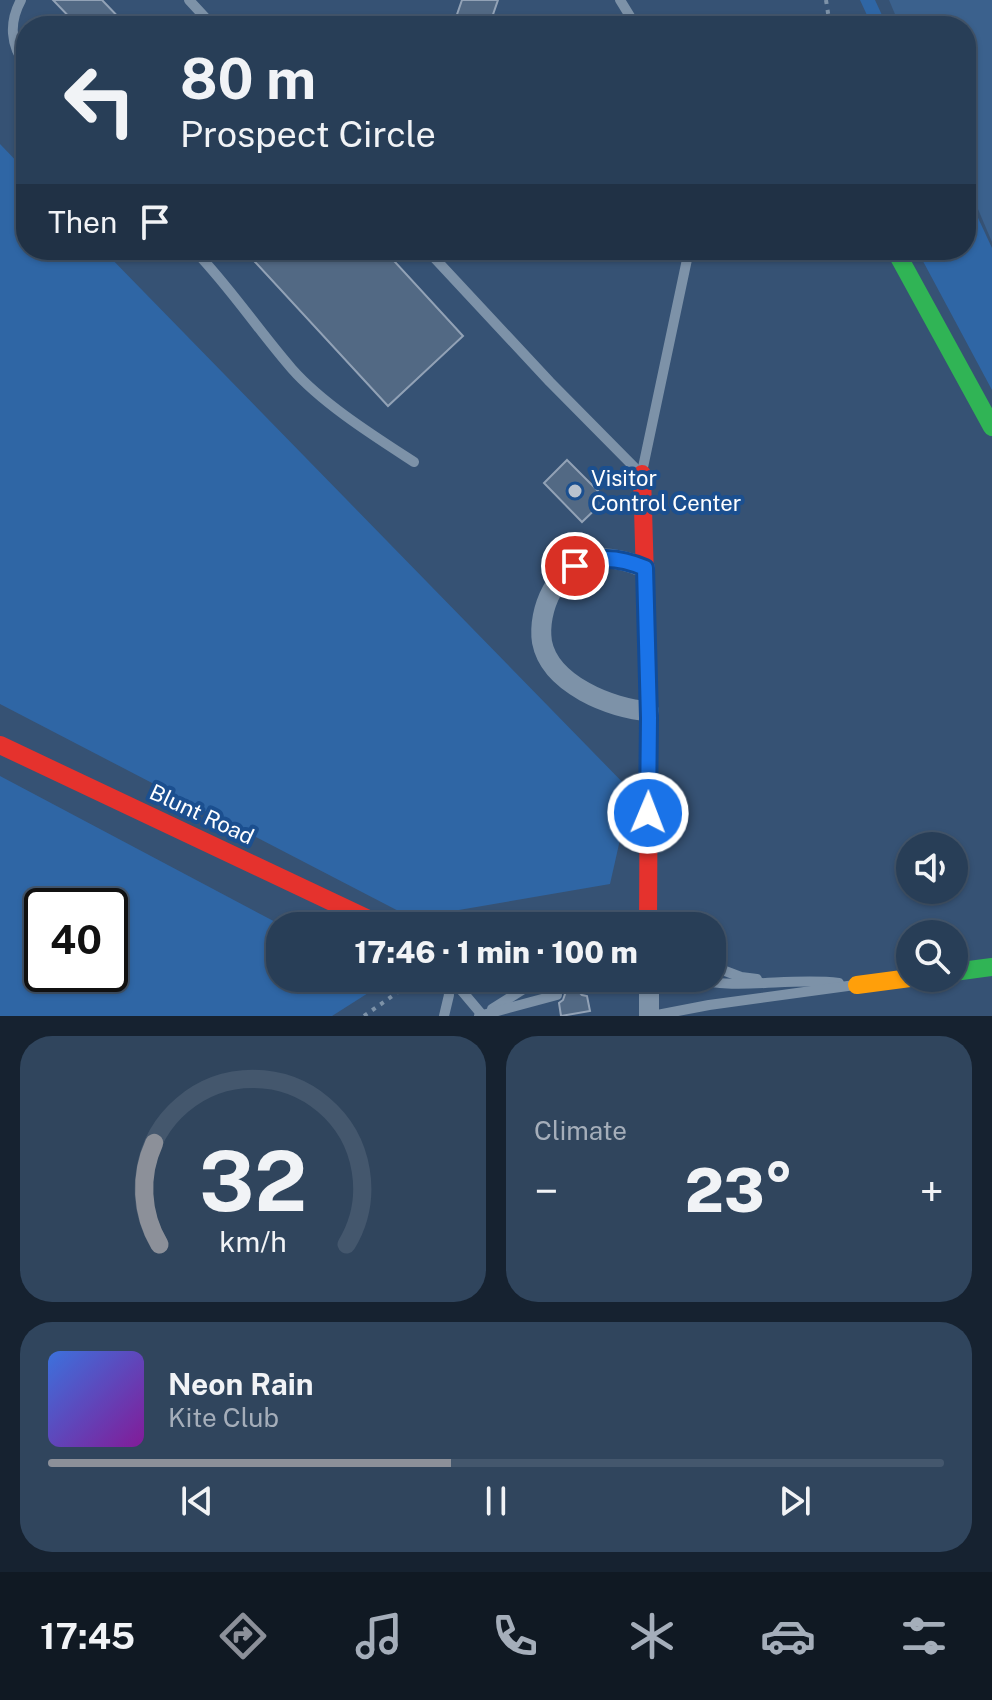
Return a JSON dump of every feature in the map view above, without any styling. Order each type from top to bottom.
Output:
[{"type":"street","points":[[900,260],[992,427]]},
{"type":"street","points":[[642,474],[649,711],[647,886],[652,912]]},
{"type":"street","points":[[645,568],[626,560],[590,559],[575,566],[564,574],[551,592],[542,625],[543,644],[553,665],[566,679],[606,703],[626,710],[649,711]]},
{"type":"street","name":"Blunt Road","points":[[0,745],[353,912]]},
{"type":"street","points":[[968,970],[992,967]]},
{"type":"street","points":[[857,985],[896,980]]},
{"type":"street","points":[[648,992],[651,1016]]},
{"type":"lane","points":[[16,48],[12,27],[21,0]]},
{"type":"lane","points":[[189,0],[204,16]]},
{"type":"lane","points":[[204,260],[294,371],[349,418],[414,462]]},
{"type":"lane","points":[[436,260],[550,382],[642,474]]},
{"type":"lane","points":[[642,474],[687,260]]},
{"type":"lane","points":[[726,971],[774,982]]},
{"type":"lane","points":[[726,983],[811,979],[857,985]]},
{"type":"lane","points":[[651,1016],[857,985]]},
{"type":"lane","points":[[444,1016],[449,992]]},
{"type":"lane","points":[[461,992],[482,1015]]},
{"type":"lane","points":[[482,1015],[519,992]]},
{"type":"lane","points":[[482,1015],[557,995]]},
{"type":"path","points":[[364,1016],[398,992]]},
{"type":"shaded area","points":[[860,0],[875,0],[882,16],[867,16]]},
{"type":"shaded area","points":[[889,0],[992,0],[992,242],[976,204],[976,16],[896,16]]},
{"type":"shaded area","points":[[0,144],[16,161],[16,260],[113,260],[631,791],[610,884],[447,912],[400,912],[0,704]]},
{"type":"shaded area","points":[[976,214],[992,248],[992,390],[922,260],[976,260]]},
{"type":"shaded area","points":[[0,776],[266,917],[266,992],[370,992],[332,1016],[0,1016]]},
{"type":"building","points":[[53,0],[102,0],[117,16],[68,16]]},
{"type":"building","points":[[462,0],[498,0],[492,16],[456,16]]},
{"type":"building","points":[[253,260],[393,260],[463,336],[388,406]]},
{"type":"building","name":"Visitor Control Center","points":[[567,460],[606,499],[582,522],[544,483]]},
{"type":"building","points":[[579,992],[587,996],[590,1011],[561,1016],[559,1003],[565,994]]},
{"type":"traffic: fast","points":[[900,260],[992,427]]},
{"type":"traffic: fast","points":[[968,970],[992,967]]},
{"type":"traffic: slow","points":[[857,985],[896,980]]},
{"type":"traffic: jam","points":[[642,474],[649,718],[648,912]]},
{"type":"traffic: jam","points":[[0,745],[353,912]]},
{"type":"place","name":"Visitor Control Center","points":[[575,491]]},
{"type":"route","points":[[575,566],[590,559],[626,560],[645,568],[648,813]]}]
